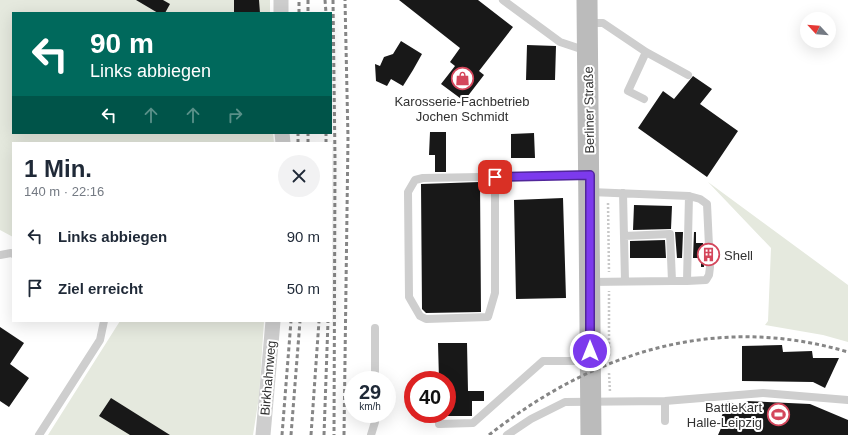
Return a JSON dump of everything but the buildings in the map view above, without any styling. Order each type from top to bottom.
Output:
[{"type":"street","points":[[281,0],[282,12]]},
{"type":"street","name":"Berliner Straße","points":[[587,0],[590,184],[591,435]]},
{"type":"street","name":"Birkhahnweg","points":[[263,435],[273,322]]},
{"type":"lane","points":[[503,0],[560,42],[588,51]]},
{"type":"lane","points":[[587,23],[603,23],[646,52],[688,75]]},
{"type":"lane","points":[[644,99],[628,91],[646,52]]},
{"type":"lane","points":[[495,177],[495,293],[488,317],[426,319],[420,316],[409,297],[408,192],[411,185],[416,180],[423,178],[495,177],[590,184],[623,194],[689,196],[700,199],[707,204],[709,271],[706,280],[590,282]]},
{"type":"lane","points":[[623,194],[625,282]]},
{"type":"lane","points":[[687,281],[689,196]]},
{"type":"lane","points":[[624,236],[670,234],[672,281]]},
{"type":"lane","points":[[0,255],[12,254]]},
{"type":"lane","points":[[38,435],[100,340],[104,322]]},
{"type":"lane","points":[[375,328],[375,371]]},
{"type":"lane","points":[[439,424],[473,423],[543,361],[590,361]]},
{"type":"lane","points":[[507,435],[531,419],[564,402],[665,402],[763,393],[848,400]]},
{"type":"lane","points":[[665,402],[665,421]]},
{"type":"lane","points":[[371,435],[375,423]]},
{"type":"shaded area","points":[[0,0],[270,0],[270,12],[12,12],[12,134],[273,134],[274,142],[12,142],[12,236],[0,230]]},
{"type":"shaded area","points":[[708,182],[848,285],[848,342],[823,335],[765,325],[768,321],[771,248]]},
{"type":"shaded area","points":[[119,322],[264,322],[259,397],[253,435],[48,435]]},
{"type":"railway","points":[[299,0],[299,12]]},
{"type":"railway","points":[[308,0],[308,12]]},
{"type":"railway","points":[[325,0],[326,12]]},
{"type":"railway","points":[[333,0],[335,159],[334,435]]},
{"type":"railway","points":[[344,435],[348,138],[345,0]]},
{"type":"railway","points":[[298,134],[298,142]]},
{"type":"railway","points":[[308,134],[308,142]]},
{"type":"railway","points":[[326,134],[326,142]]},
{"type":"railway","points":[[282,435],[291,322]]},
{"type":"railway","points":[[291,435],[300,322]]},
{"type":"railway","points":[[311,435],[319,322]]},
{"type":"railway","points":[[324,435],[328,322]]},
{"type":"railway","points":[[489,435],[529,406],[571,382],[614,362],[658,348],[704,339],[751,337],[799,341],[848,352]]},
{"type":"place","name":"Karosserie-Fachbetrieb Jochen Schmidt","points":[[462,79]]},
{"type":"place","name":"Shell","points":[[709,255]]},
{"type":"place","name":"BattleKart Halle-Leipzig","points":[[778,414]]},
{"type":"route","points":[[495,177],[590,175],[590,351]]}]
